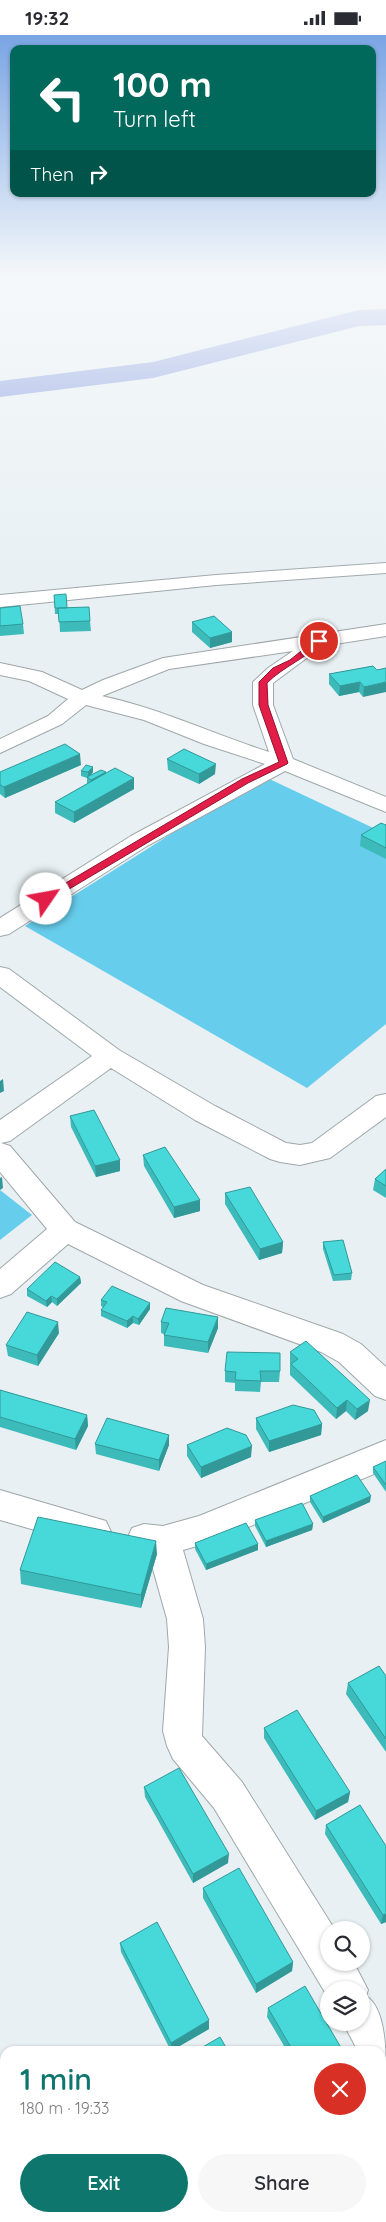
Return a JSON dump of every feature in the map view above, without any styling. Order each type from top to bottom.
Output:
[{"type":"street","points":[[0,601],[216,580],[386,568]]},
{"type":"street","points":[[0,747],[55,720],[82,698],[163,664],[191,658],[386,630]]},
{"type":"street","points":[[284,763],[263,705],[263,682],[276,670],[293,661],[319,641]]},
{"type":"street","points":[[0,669],[35,676],[82,698],[144,713],[211,740],[284,763],[386,805]]},
{"type":"street","points":[[0,929],[76,879],[245,781],[284,763]]},
{"type":"street","points":[[0,975],[110,1056],[205,1113],[280,1152],[300,1155],[320,1151],[386,1103]]},
{"type":"street","points":[[0,1135],[110,1056]]},
{"type":"street","points":[[0,1153],[65,1230],[199,1296],[332,1343],[350,1353],[386,1387]]},
{"type":"street","points":[[0,1286],[65,1230]]},
{"type":"street","points":[[0,1505],[104,1534],[163,1541],[203,1530],[386,1454]]},
{"type":"street","points":[[163,1541],[185,1619],[187,1647],[182,1731],[186,1747],[228,1795],[320,1944]]},
{"type":"street","points":[[370,2030],[379,2046]]},
{"type":"shaded area","points":[[263,776],[386,834],[386,1024],[307,1088],[25,926]]},
{"type":"shaded area","points":[[0,1190],[32,1215],[0,1240]]},
{"type":"building","points":[[66,594],[67,608],[55,608],[54,595]]},
{"type":"building","points":[[20,606],[23,624],[0,626],[0,608]]},
{"type":"building","points":[[89,607],[90,621],[59,622],[58,608]]},
{"type":"building","points":[[214,616],[232,632],[210,638],[192,622]]},
{"type":"building","points":[[373,666],[377,670],[386,668],[386,682],[364,687],[360,682],[340,686],[329,674]]},
{"type":"building","points":[[65,744],[80,754],[4,787],[0,785],[0,772]]},
{"type":"building","points":[[184,749],[216,764],[199,774],[167,759]]},
{"type":"building","points":[[86,765],[93,767],[88,772],[81,771]]},
{"type":"building","points":[[115,768],[134,778],[74,812],[55,802]]},
{"type":"building","points":[[101,770],[106,772],[91,780],[87,777]]},
{"type":"building","points":[[381,823],[386,825],[386,848],[361,835]]},
{"type":"building","points":[[94,1110],[120,1160],[95,1166],[70,1116]]},
{"type":"building","points":[[165,1147],[200,1200],[174,1207],[143,1155]]},
{"type":"building","points":[[386,1169],[386,1186],[375,1179]]},
{"type":"building","points":[[250,1187],[283,1242],[260,1249],[225,1193]]},
{"type":"building","points":[[343,1240],[352,1273],[334,1275],[323,1242]]},
{"type":"building","points":[[55,1262],[80,1277],[57,1299],[51,1296],[46,1301],[27,1289]]},
{"type":"building","points":[[112,1286],[150,1303],[138,1319],[133,1316],[127,1321],[101,1310],[107,1302],[101,1300]]},
{"type":"building","points":[[166,1308],[218,1317],[208,1342],[164,1335],[169,1323],[161,1322]]},
{"type":"building","points":[[27,1312],[58,1322],[37,1355],[6,1345]]},
{"type":"building","points":[[306,1341],[370,1400],[357,1409],[347,1400],[337,1408],[291,1364],[298,1359],[290,1352]]},
{"type":"building","points":[[227,1352],[280,1353],[280,1371],[260,1371],[261,1381],[235,1380],[236,1372],[225,1371]]},
{"type":"building","points":[[0,1390],[87,1415],[75,1439],[0,1417]]},
{"type":"building","points":[[293,1405],[314,1410],[322,1424],[269,1441],[256,1418]]},
{"type":"building","points":[[107,1418],[169,1435],[159,1460],[95,1444]]},
{"type":"building","points":[[227,1428],[246,1435],[252,1446],[201,1467],[187,1445]]},
{"type":"building","points":[[386,1461],[386,1485],[373,1467]]},
{"type":"building","points":[[357,1475],[371,1496],[323,1517],[310,1496]]},
{"type":"building","points":[[302,1503],[313,1524],[266,1541],[255,1520]]},
{"type":"building","points":[[38,1517],[156,1541],[141,1595],[20,1570]]},
{"type":"building","points":[[246,1523],[258,1544],[206,1564],[195,1543]]},
{"type":"building","points":[[379,1666],[386,1676],[386,1739],[348,1683]]},
{"type":"building","points":[[297,1710],[350,1792],[316,1811],[264,1728]]},
{"type":"building","points":[[179,1768],[229,1854],[193,1874],[144,1787]]},
{"type":"building","points":[[360,1805],[386,1846],[386,1914],[383,1915],[326,1825]]},
{"type":"building","points":[[239,1868],[293,1962],[256,1984],[203,1888]]},
{"type":"building","points":[[157,1922],[209,2020],[171,2043],[120,1943]]},
{"type":"building","points":[[305,1986],[320,2012],[320,2031],[331,2031],[340,2046],[290,2046],[268,2008]]},
{"type":"building","points":[[220,2037],[225,2046],[205,2046]]},
{"type":"waterway","points":[[0,389],[56,382]]},
{"type":"route","points":[[46,899],[76,879],[245,781],[284,763],[263,705],[263,682],[276,670],[293,661],[319,641]]}]
